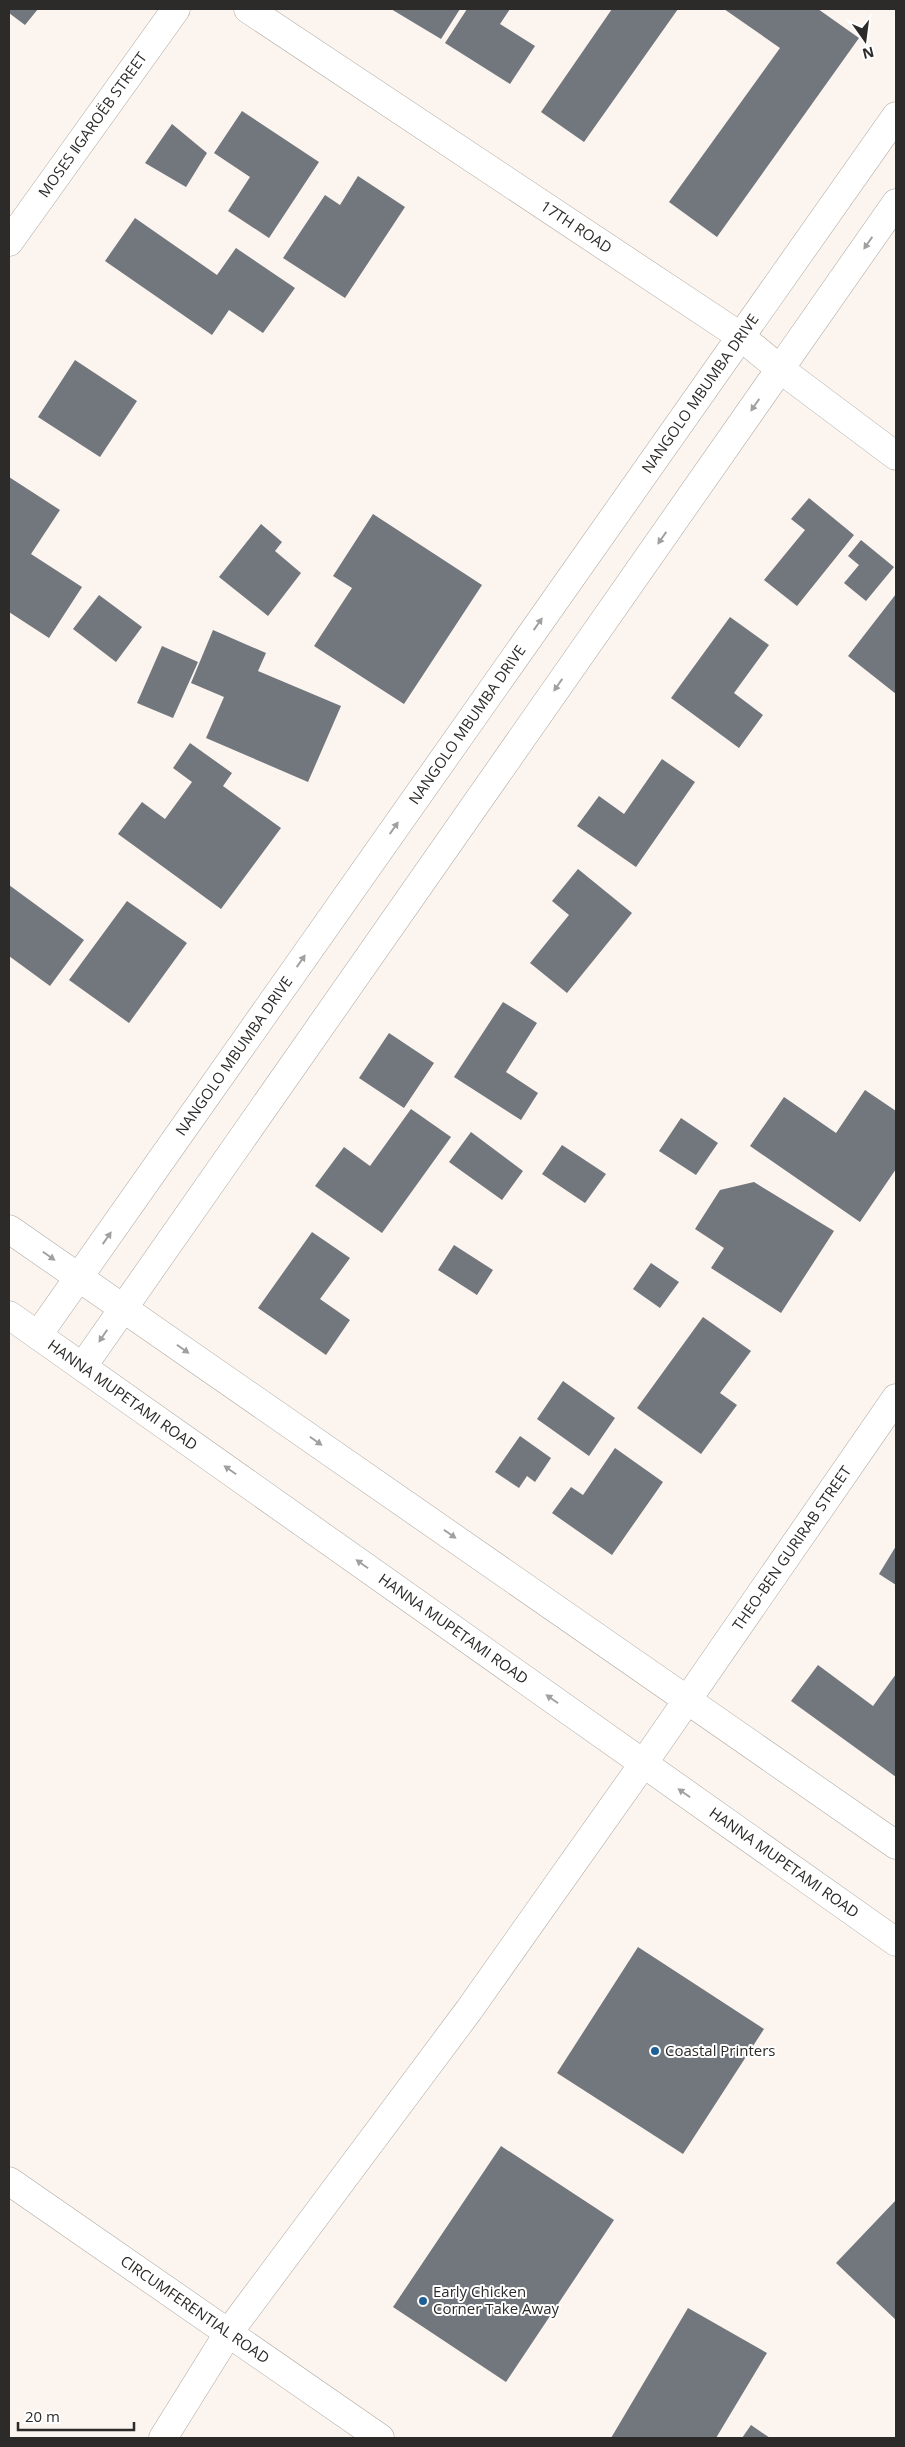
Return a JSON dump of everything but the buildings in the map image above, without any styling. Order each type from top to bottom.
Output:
[{"type":"street","name":"MOSES ǁGAROËB STREET","points":[[9,242],[176,9]]},
{"type":"street","name":"17TH ROAD","points":[[248,9],[740,336],[780,369],[896,456]]},
{"type":"street","name":"NANGOLO MBUMBA DRIVE","points":[[38,1335],[80,1278],[896,116]]},
{"type":"street","points":[[83,1366],[122,1307],[896,203]]},
{"type":"street","points":[[9,1229],[896,1845]]},
{"type":"street","name":"HANNA MUPETAMI ROAD","points":[[9,1316],[83,1366],[896,1942]]},
{"type":"street","name":"THEO-BEN GURIRAB STREET","points":[[163,2438],[229,2332],[469,2010],[643,1764],[896,1398]]},
{"type":"street","name":"CIRCUMFERENTIAL ROAD","points":[[9,2181],[380,2438]]},
{"type":"place","name":"Coastal Printers","points":[[655,2051]]},
{"type":"place","name":"Early Chicken Corner Take Away","points":[[423,2301]]}]
